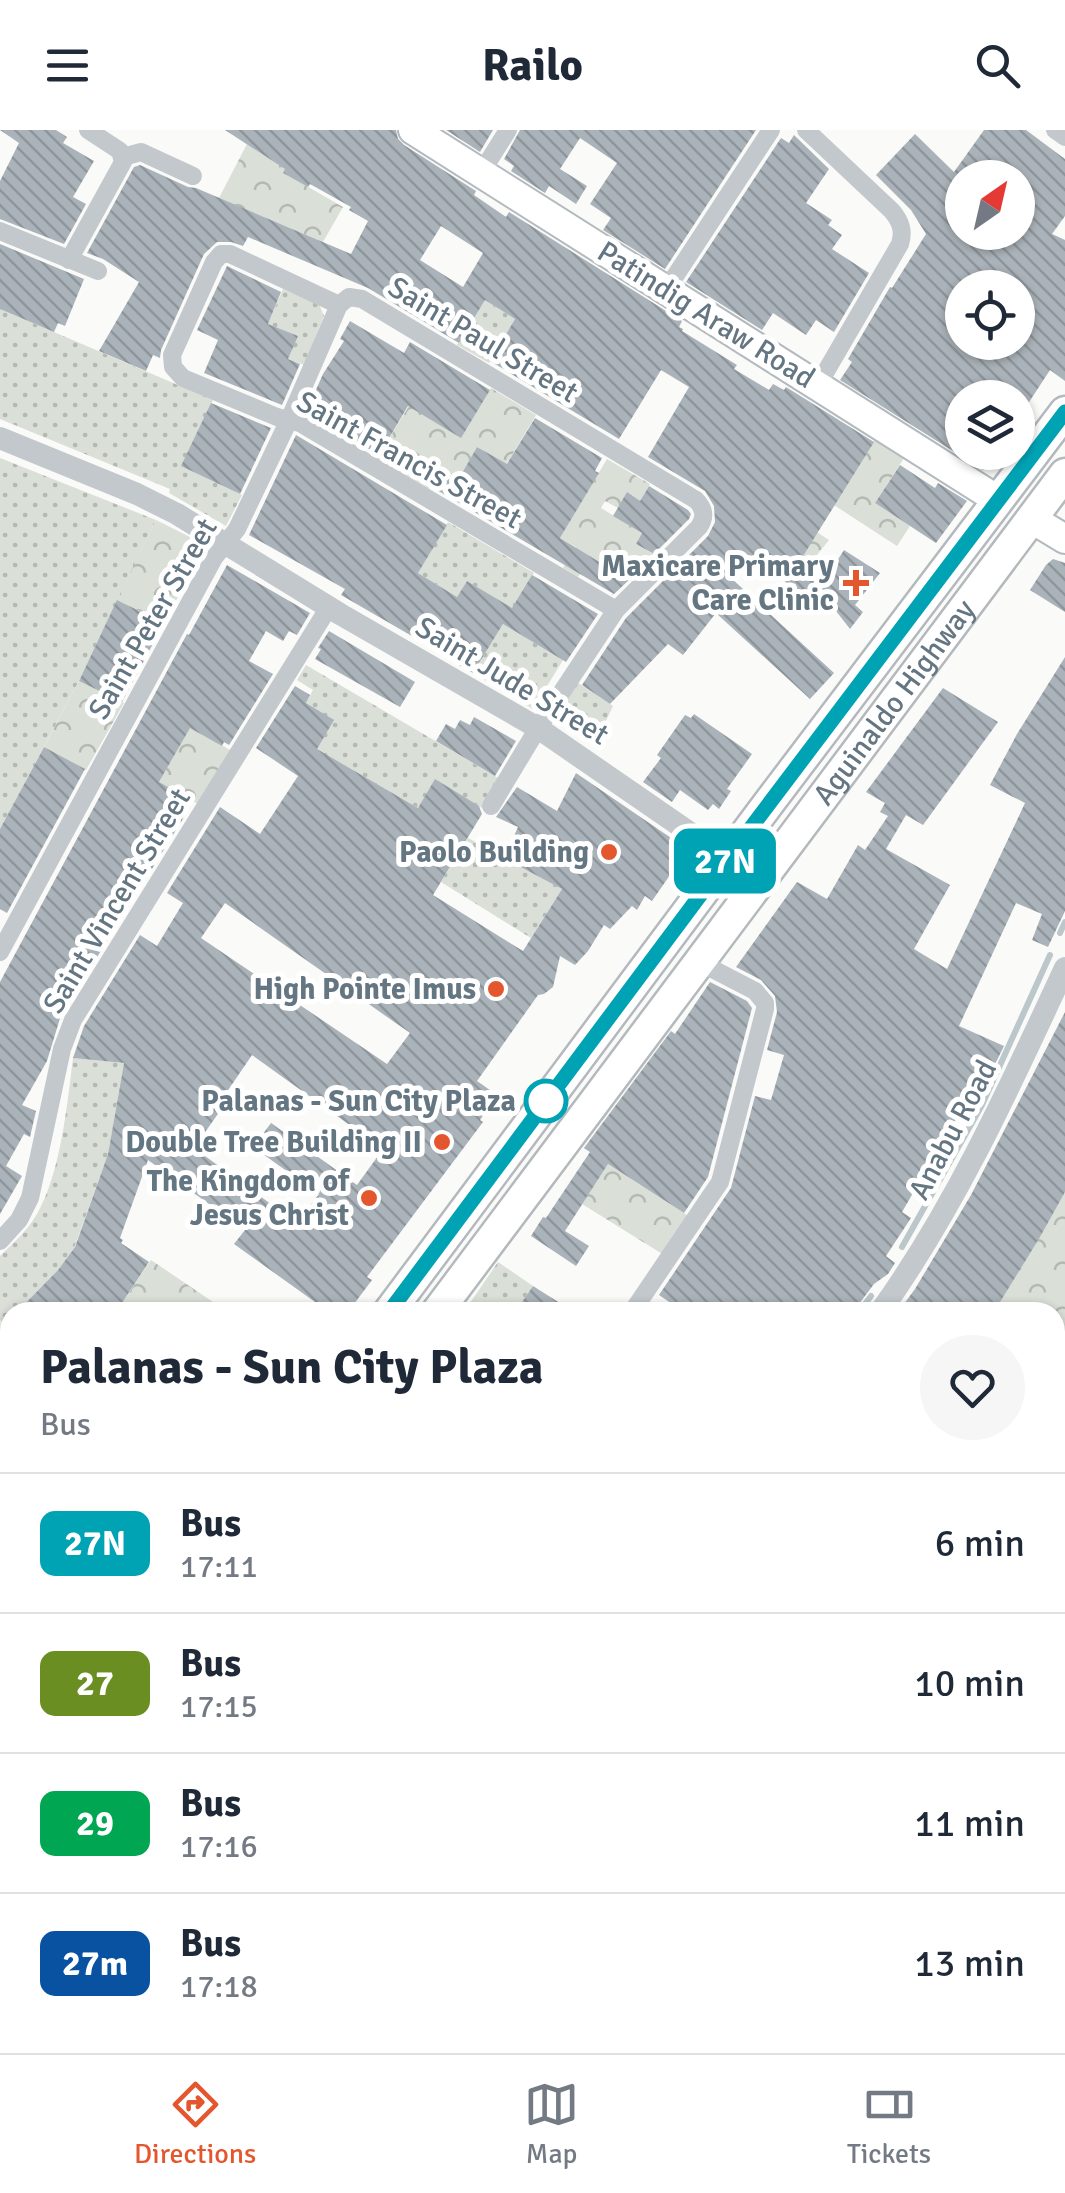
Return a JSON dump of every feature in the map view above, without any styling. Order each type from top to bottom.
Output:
[{"type":"highway","name":"Aguinaldo Highway","points":[[395,1302],[1065,412]]},
{"type":"highway","name":"Aguinaldo Highway","points":[[444,1302],[1065,474]]},
{"type":"main road","name":"Patindig Araw Road","points":[[413,130],[998,500]]},
{"type":"main road","points":[[1032,518],[1065,539]]},
{"type":"street","points":[[69,260],[122,167],[123,156],[116,147],[88,130]]},
{"type":"street","points":[[481,172],[508,130]]},
{"type":"street","points":[[666,290],[771,130]]},
{"type":"street","points":[[806,130],[898,217],[903,232],[900,244],[818,385]]},
{"type":"street","points":[[1055,130],[1065,137]]},
{"type":"street","points":[[123,156],[141,152],[193,176]]},
{"type":"street","points":[[0,232],[98,271]]},
{"type":"street","name":"Saint Paul Street","points":[[172,367],[172,355],[221,254],[230,254],[339,305],[349,297],[362,299],[696,500],[704,513],[700,527],[616,610]]},
{"type":"street","name":"Saint Peter Street","points":[[0,952],[214,558],[237,529],[339,305]]},
{"type":"street","name":"Saint Francis Street","points":[[172,367],[183,378],[300,423],[616,610]]},
{"type":"street","name":"Saint Jude Street","points":[[0,438],[151,500],[226,543],[538,728],[760,881]]},
{"type":"street","name":"Saint Vincent Street","points":[[0,1241],[30,1198],[62,1050],[73,1020],[329,607]]},
{"type":"street","points":[[491,806],[616,610]]},
{"type":"street","points":[[639,1302],[720,1182],[765,1009],[761,996],[754,991],[699,962]]},
{"type":"street","name":"Anabu Road","points":[[887,1302],[946,1208],[1026,1054],[1065,968]]},
{"type":"green space","points":[[247,144],[286,169],[284,173],[343,207],[323,242],[219,198]]},
{"type":"green space","points":[[283,289],[319,304],[324,316],[304,365],[288,359],[297,336],[268,324]]},
{"type":"green space","points":[[485,300],[515,319],[489,363],[457,345]]},
{"type":"green space","points":[[0,309],[213,400],[182,466],[242,495],[226,526],[169,493],[170,489],[0,419]]},
{"type":"green space","points":[[491,388],[536,415],[506,465],[477,447],[458,480],[440,470],[429,489],[377,458],[409,406],[461,437]]},
{"type":"green space","points":[[725,408],[764,429],[770,421],[810,446],[805,454],[849,481],[877,436],[906,455],[875,503],[910,526],[897,546],[823,498],[806,525],[829,540],[805,570],[776,532],[802,490],[763,467],[771,454],[741,437],[733,449],[708,435]]},
{"type":"green space","points":[[0,458],[156,520],[79,681],[0,829]]},
{"type":"green space","points":[[607,459],[650,484],[640,501],[627,493],[618,508],[605,501],[601,508],[642,533],[636,544],[655,555],[611,596],[623,576],[591,557],[578,577],[563,568],[576,547],[560,538]]},
{"type":"green space","points":[[156,520],[204,544],[165,623],[117,600]]},
{"type":"green space","points":[[448,522],[534,573],[503,624],[485,592],[467,581],[457,597],[418,573]]},
{"type":"green space","points":[[503,624],[563,660],[533,709],[473,673]]},
{"type":"green space","points":[[306,665],[500,779],[482,808],[435,780],[418,808],[317,749],[306,703],[313,690],[297,680]]},
{"type":"green space","points":[[574,680],[613,706],[595,744],[554,716]]},
{"type":"green space","points":[[79,681],[124,703],[86,770],[44,747]]},
{"type":"green space","points":[[190,727],[230,750],[200,805],[159,782]]},
{"type":"green space","points":[[468,838],[562,889],[531,938],[441,882]]},
{"type":"green space","points":[[73,1058],[124,1063],[108,1154],[74,1248],[28,1302],[0,1302],[0,1256],[37,1214],[52,1179]]},
{"type":"green space","points":[[608,1164],[690,1217],[664,1255],[582,1204]]},
{"type":"green space","points":[[1065,1192],[1065,1302],[1000,1302]]},
{"type":"green space","points":[[151,1260],[213,1302],[123,1302]]},
{"type":"green space","points":[[498,1262],[533,1286],[522,1302],[471,1302]]},
{"type":"building","points":[[0,130],[56,130],[67,137],[63,143],[94,161],[73,197],[86,204],[64,244],[0,219],[0,181],[19,143]]},
{"type":"building","points":[[225,130],[396,130],[404,145],[476,191],[474,195],[506,217],[509,212],[682,321],[682,331],[737,365],[734,369],[769,390],[773,384],[784,390],[786,387],[874,442],[795,569],[817,583],[801,598],[757,552],[732,579],[834,673],[810,699],[716,613],[683,655],[668,644],[610,704],[582,685],[626,618],[708,536],[715,522],[714,506],[705,491],[648,457],[689,387],[661,370],[619,439],[490,361],[515,319],[485,300],[459,343],[368,288],[248,237],[243,246],[217,242],[204,254],[160,358],[153,355],[146,371],[99,351],[139,282],[87,253],[134,167],[140,165],[351,254],[368,221],[349,210],[351,207],[283,173],[285,169]],"holes":[[[441,226],[483,253],[463,287],[420,260]]]},
{"type":"building","points":[[446,130],[493,130],[480,152]]},
{"type":"building","points":[[520,130],[756,130],[665,269],[603,230],[611,218],[590,204],[617,163],[580,138],[560,169],[587,186],[576,204],[549,186],[545,193],[511,171],[514,166],[504,159]]},
{"type":"building","points":[[984,130],[1026,130],[1065,159],[1065,216],[1052,234],[1065,240],[1065,381],[1050,370],[1035,393],[1035,380],[945,380],[945,446],[840,380],[890,287],[926,234],[911,210],[876,175],[915,134],[945,163],[945,250],[1035,250],[1035,160],[963,160]]},
{"type":"building","points":[[794,135],[829,169],[806,203],[832,220],[828,225],[842,235],[832,249],[869,273],[834,332],[816,320],[806,335],[773,313],[762,330],[686,282],[781,138],[789,143]]},
{"type":"building","points":[[0,244],[84,279],[65,326],[58,323],[54,332],[0,309]]},
{"type":"building","points":[[227,266],[281,292],[268,324],[298,336],[288,359],[300,364],[282,405],[204,373],[218,340],[197,330]]},
{"type":"building","points":[[350,321],[404,353],[410,342],[490,390],[461,438],[408,406],[379,455],[332,427],[338,417],[311,401],[344,341],[340,339]]},
{"type":"building","points":[[211,403],[271,428],[240,494],[181,466]]},
{"type":"building","points":[[535,418],[602,458],[595,471],[599,473],[560,538],[629,580],[614,594],[430,486],[440,469],[458,480],[477,447],[507,464]]},
{"type":"building","points":[[296,435],[447,525],[418,573],[457,597],[467,581],[512,608],[532,575],[598,614],[566,662],[503,624],[473,673],[455,663],[463,649],[424,627],[417,639],[341,595],[345,589],[249,535]]},
{"type":"building","points":[[900,465],[935,488],[938,483],[967,501],[936,543],[875,503]]},
{"type":"building","points":[[649,486],[691,514],[654,554],[636,544],[642,533],[613,516],[627,492],[640,501]]},
{"type":"building","points":[[844,550],[880,573],[855,605],[863,612],[850,629],[819,589]]},
{"type":"building","points":[[1053,559],[1065,563],[1065,612],[1030,590]]},
{"type":"building","points":[[227,565],[310,613],[297,635],[289,631],[283,641],[266,631],[249,661],[273,674],[229,745],[224,742],[222,746],[190,728],[159,782],[185,796],[177,810],[186,814],[61,1015],[47,1061],[22,1105],[36,1111],[30,1137],[24,1134],[6,1166],[22,1176],[0,1214],[0,982]]},
{"type":"building","points":[[117,600],[164,623],[122,702],[79,681]]},
{"type":"building","points":[[329,631],[415,682],[400,707],[315,659]]},
{"type":"building","points":[[1065,657],[1065,911],[1048,947],[1032,940],[1042,914],[1016,903],[959,1026],[1004,1046],[966,1123],[956,1119],[902,1212],[911,1218],[886,1256],[895,1263],[860,1302],[669,1302],[659,1295],[731,1188],[755,1096],[771,1100],[784,1055],[767,1050],[777,1012],[775,996],[761,980],[736,967],[797,882],[827,899],[858,845],[865,850],[888,816],[880,812],[885,803],[866,792],[943,688],[998,722],[923,825],[906,815],[886,849],[950,885],[914,949],[947,969],[1025,803],[990,785]]},
{"type":"building","points":[[295,686],[310,695],[306,703],[334,720],[317,749],[418,808],[435,779],[479,806],[482,814],[433,895],[523,951],[562,889],[504,858],[518,827],[496,817],[517,787],[557,811],[576,773],[696,855],[678,880],[670,875],[652,901],[645,896],[637,910],[632,906],[610,929],[604,925],[575,965],[560,956],[553,987],[538,995],[477,1081],[497,1095],[480,1120],[483,1122],[367,1277],[372,1280],[356,1302],[315,1302],[234,1244],[245,1230],[148,1160],[120,1238],[121,1243],[149,1262],[123,1302],[27,1302],[75,1247],[108,1154],[124,1063],[73,1058],[84,1026],[140,935],[157,946],[183,903],[167,893],[220,807],[260,834],[298,776],[256,748]],"holes":[[[225,903],[410,1033],[387,1064],[201,938]],[[252,1055],[383,1149],[357,1185],[271,1123],[253,1147],[319,1194],[297,1223],[194,1148]]]},
{"type":"building","points":[[694,714],[752,754],[727,789],[731,791],[719,809],[713,804],[708,810],[680,790],[672,802],[643,782],[685,715],[691,718]]},
{"type":"building","points":[[474,717],[516,741],[495,776],[436,741],[446,724],[455,729],[460,720],[470,725]]},
{"type":"building","points":[[44,747],[85,769],[7,913],[0,909],[0,829]]},
{"type":"building","points":[[710,982],[747,1001],[752,1008],[708,1177],[684,1213],[608,1164],[565,1231],[589,1246],[576,1266],[531,1236],[590,1152],[584,1148],[671,1031],[675,1034]]},
{"type":"building","points":[[1065,1012],[1065,1192],[1000,1302],[905,1302],[971,1195]]},
{"type":"building","points":[[533,1286],[558,1302],[522,1302]]},
{"type":"waterway","points":[[1060,933],[1065,922]]},
{"type":"waterway","points":[[902,1247],[982,1105],[1050,955]]},
{"type":"waterway","points":[[866,1302],[871,1296]]},
{"type":"bus line","name":"27N","points":[[396,1302],[1065,412]]},
{"type":"place","name":"Maxicare Primary Care Clinic","points":[[856,583]]},
{"type":"place","name":"Paolo Building","points":[[609,852]]},
{"type":"place","name":"High Pointe Imus","points":[[496,989]]},
{"type":"place","name":"Palanas - Sun City Plaza","points":[[546,1101]]},
{"type":"place","name":"Double Tree Building II","points":[[442,1142]]},
{"type":"place","name":"The Kingdom of Jesus Christ","points":[[369,1198]]}]
